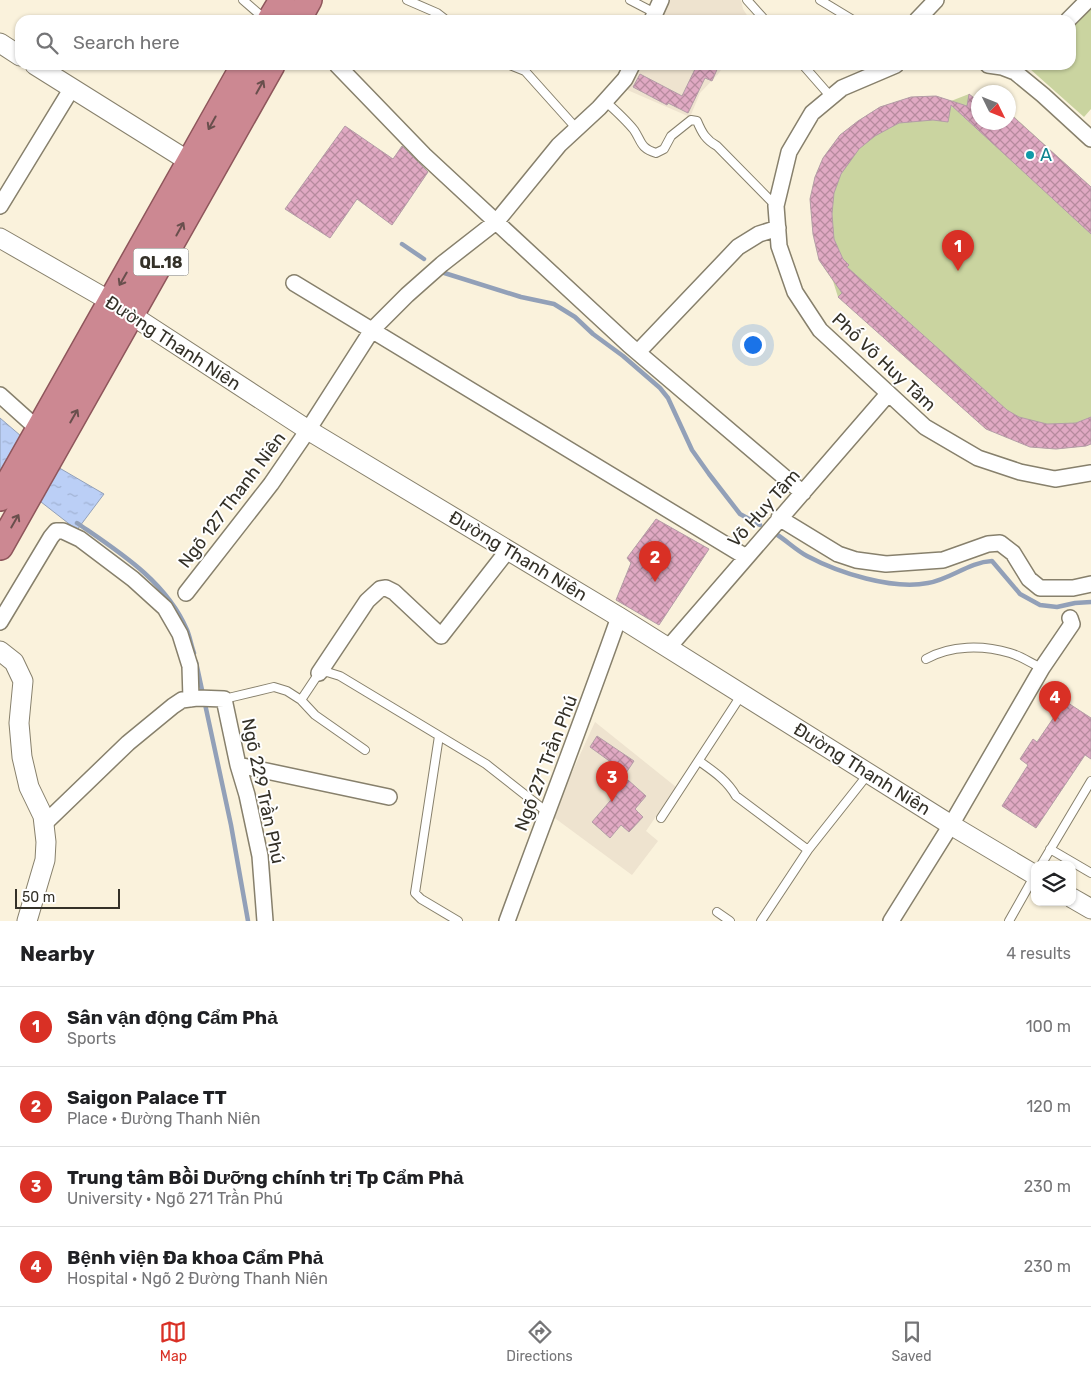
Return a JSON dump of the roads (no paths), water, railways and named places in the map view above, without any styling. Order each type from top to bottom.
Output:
[{"type":"highway","points":[[273,15],[282,0]]},
{"type":"highway","points":[[301,15],[309,0]]},
{"type":"highway","name":"QL.18","points":[[5,489],[241,70]]},
{"type":"highway","name":"QL.18","points":[[0,547],[269,70]]},
{"type":"street","points":[[922,15],[936,0]]},
{"type":"street","points":[[1073,15],[1088,0]]},
{"type":"street","points":[[0,43],[15,53]]},
{"type":"street","points":[[43,70],[190,162]]},
{"type":"street","points":[[342,70],[424,155],[638,352],[803,493]]},
{"type":"street","name":"Ngõ 127 Thanh Niên","points":[[186,593],[271,484],[372,330],[442,264],[496,221],[559,145],[605,101],[625,79],[630,70]]},
{"type":"street","points":[[867,77],[873,70]]},
{"type":"street","name":"Phố Võ Huy Tâm","points":[[884,70],[842,88],[812,113],[789,152],[776,206],[779,246],[795,292],[820,330],[925,427],[978,458],[1020,472],[1055,479],[1091,473]]},
{"type":"street","points":[[1020,70],[1043,95],[1088,131]]},
{"type":"street","points":[[0,206],[72,88]]},
{"type":"street","points":[[638,352],[738,247],[759,234],[778,228]]},
{"type":"street","name":"Đường Thanh Niên","points":[[0,238],[110,301],[308,430],[618,617],[951,825],[1031,873]]},
{"type":"street","points":[[294,283],[746,557]]},
{"type":"street","name":"Võ Huy Tâm","points":[[668,648],[888,394]]},
{"type":"street","points":[[0,395],[35,436]]},
{"type":"street","points":[[779,518],[838,554],[856,560],[886,564],[943,560],[988,544],[1000,543],[1013,553],[1029,579],[1040,588],[1073,588],[1091,584]]},
{"type":"street","points":[[0,622],[51,536],[56,531],[63,531],[80,539],[118,567],[166,608],[180,634],[190,666],[194,698]]},
{"type":"street","points":[[320,673],[367,601],[380,588],[386,588],[394,592],[441,636],[508,550]]},
{"type":"street","name":"Ngõ 271 Trần Phú","points":[[507,921],[546,812],[574,742],[618,617]]},
{"type":"street","points":[[891,921],[951,825],[1042,668],[1072,624],[1070,618]]},
{"type":"street","points":[[0,652],[14,662],[23,681],[19,723],[22,757],[30,787],[43,816],[46,842],[45,860],[27,921]]},
{"type":"street","points":[[44,824],[128,743],[173,706],[182,700],[194,698],[219,699]]},
{"type":"street","name":"Ngõ 229 Trần Phú","points":[[219,699],[247,796],[260,856],[265,921]]},
{"type":"street","points":[[238,765],[389,797]]},
{"type":"street","points":[[1076,900],[1091,909]]},
{"type":"lane","points":[[244,0],[260,15]]},
{"type":"lane","points":[[407,0],[440,15]]},
{"type":"lane","points":[[630,0],[656,11]]},
{"type":"lane","points":[[747,0],[760,15]]},
{"type":"lane","points":[[820,0],[845,15]]},
{"type":"lane","points":[[522,70],[577,128]]},
{"type":"lane","points":[[808,70],[831,97]]},
{"type":"lane","points":[[605,101],[634,131],[642,146],[656,153],[664,149],[672,136],[691,120],[697,121],[708,141],[717,146],[776,206]]},
{"type":"lane","points":[[926,660],[942,651],[956,648],[971,648],[1010,653],[1042,668]]},
{"type":"lane","points":[[301,700],[320,673],[327,672],[340,676],[486,764],[546,812]]},
{"type":"lane","points":[[219,699],[274,688],[287,691],[301,700],[315,715],[365,750]]},
{"type":"lane","points":[[661,818],[742,694]]},
{"type":"lane","points":[[439,736],[415,893],[421,899],[458,921]]},
{"type":"lane","points":[[699,761],[726,782],[736,796],[808,850]]},
{"type":"lane","points":[[761,921],[808,850],[868,773]]},
{"type":"lane","points":[[1043,861],[1091,781]]},
{"type":"lane","points":[[1050,849],[1091,873]]},
{"type":"lane","points":[[1009,921],[1031,882]]},
{"type":"lane","points":[[717,912],[730,921]]},
{"type":"water","points":[[0,418],[56,466],[104,494],[77,530],[0,470]]},
{"type":"waterway","points":[[402,244],[424,259]]},
{"type":"waterway","points":[[438,271],[521,297],[554,304],[575,317],[593,334],[623,356],[660,388],[668,398],[692,450],[709,474],[740,514],[760,525]]},
{"type":"waterway","points":[[77,523],[125,557],[154,582],[178,613],[187,630],[194,653]]},
{"type":"waterway","points":[[776,534],[799,551],[820,562],[850,574],[882,582],[914,585],[928,583],[976,564],[992,561],[1020,594],[1040,605],[1057,607],[1091,602]]},
{"type":"waterway","points":[[196,662],[231,825],[248,921]]},
{"type":"place","name":"A","points":[[1030,155]]},
{"type":"place","name":"Sân vận động Cẩm Phả","points":[[958,271]]},
{"type":"place","name":"Saigon Palace TT","points":[[655,582]]},
{"type":"place","name":"Bệnh viện Đa khoa Cẩm Phả","points":[[1055,722]]},
{"type":"place","name":"Trung tâm Bồi Dưỡng chính trị Tp Cẩm Phả","points":[[612,802]]}]
